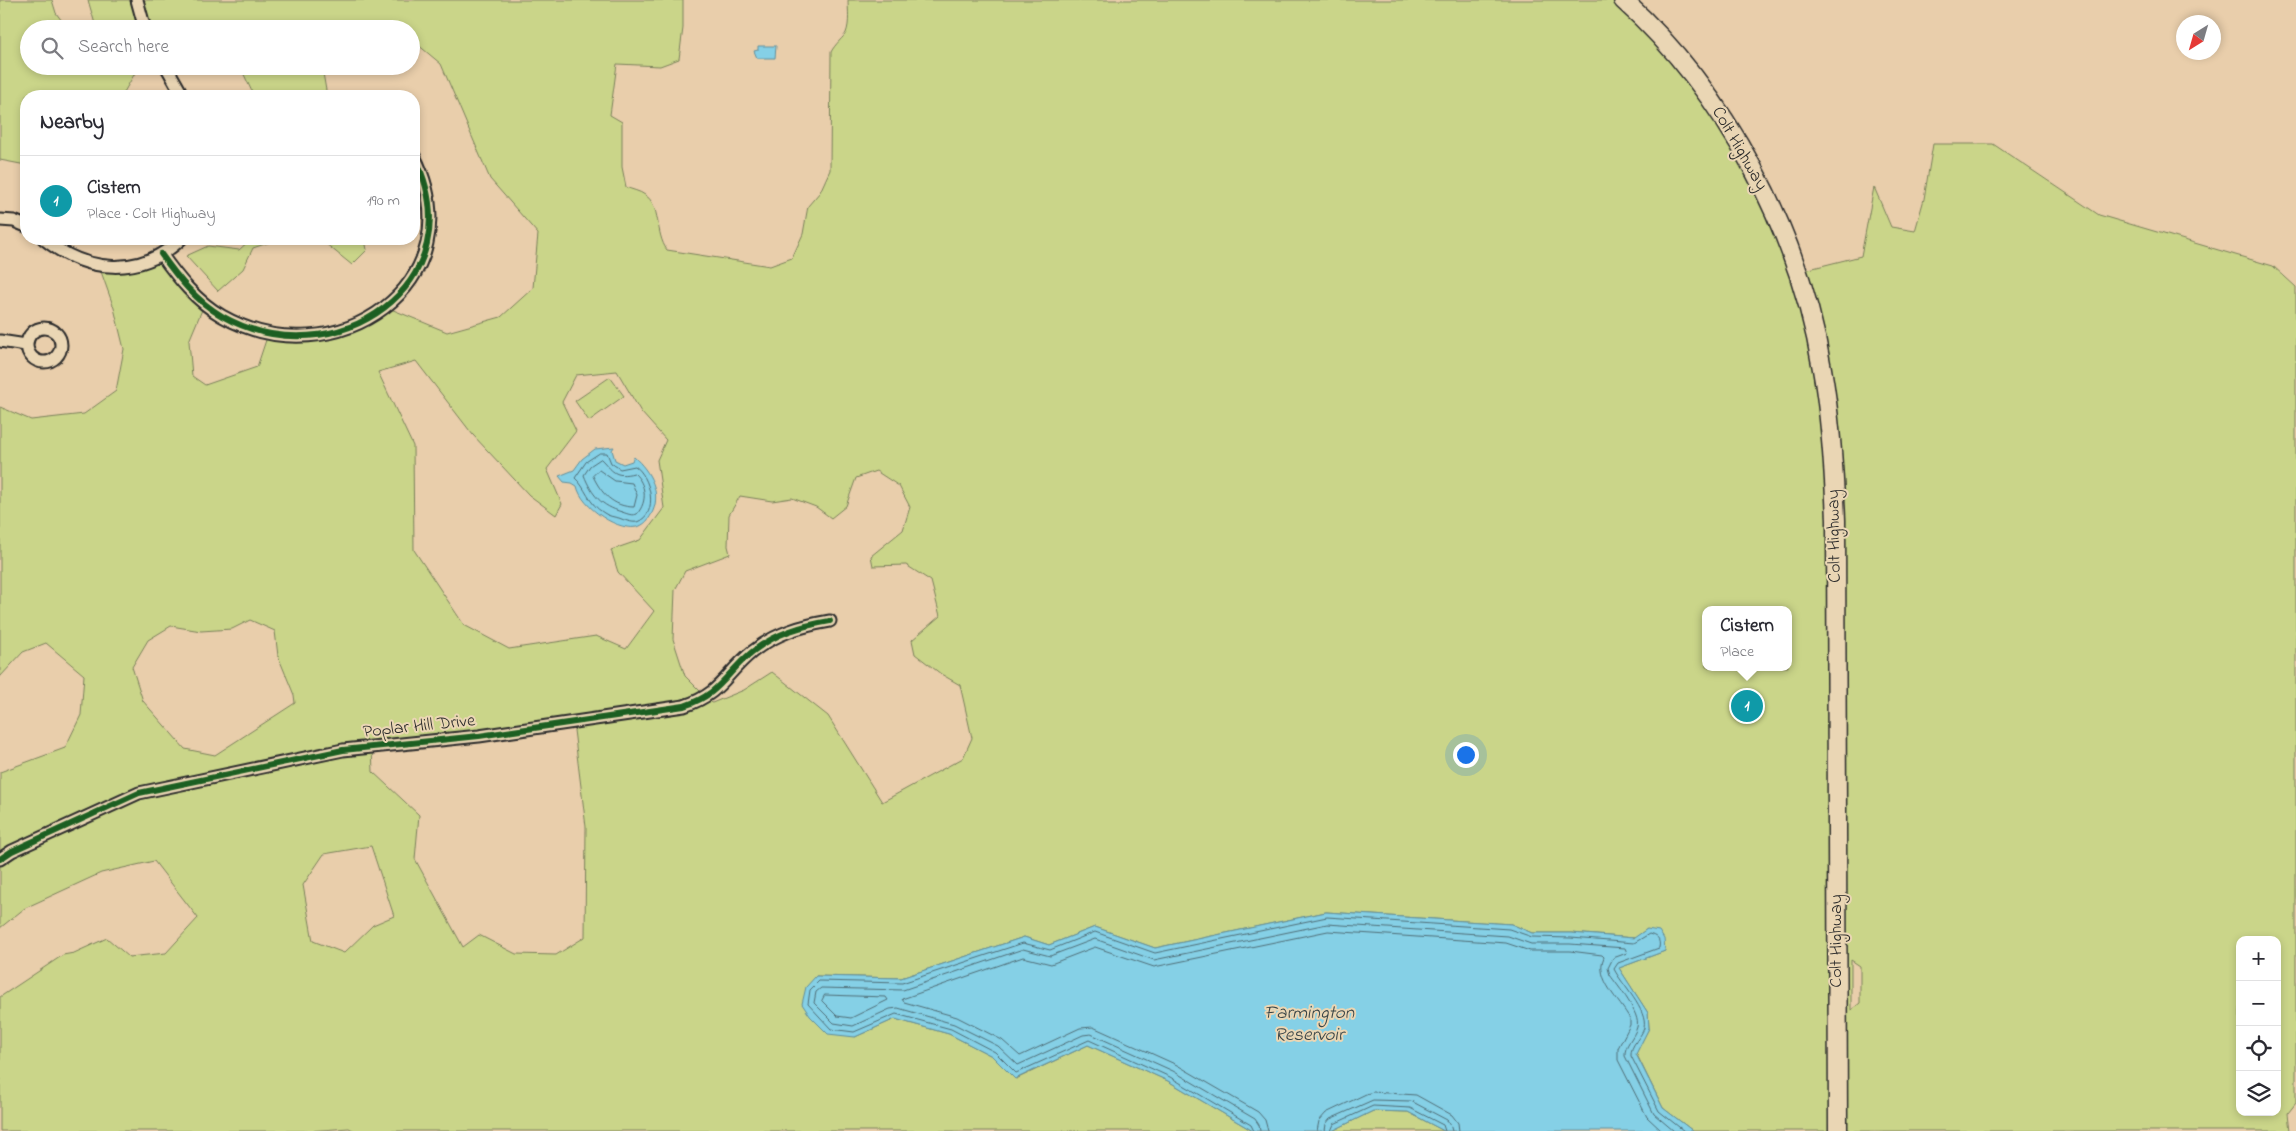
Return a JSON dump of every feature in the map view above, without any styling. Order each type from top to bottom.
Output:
[{"type":"highway","name":"Colt Highway","points":[[1623,0],[1653,29],[1698,84],[1719,112],[1755,173],[1771,206],[1794,263],[1822,369],[1834,480],[1836,520],[1838,1131]]},
{"type":"street","points":[[137,0],[143,20]]},
{"type":"street","points":[[171,75],[180,90]]},
{"type":"street","points":[[161,254],[175,274],[204,305],[242,326],[282,336],[327,334],[347,329],[368,320],[386,307],[401,292],[414,273],[430,232],[431,208],[428,188],[420,170]]},
{"type":"street","points":[[0,220],[20,224]]},
{"type":"street","points":[[53,245],[67,255],[99,266],[132,265],[161,254],[173,245]]},
{"type":"street","points":[[0,341],[26,345]]},
{"type":"street","name":"Poplar Hill Drive","points":[[0,859],[12,851],[139,793],[343,750],[479,736],[684,706],[709,696],[752,652],[776,636],[790,630],[830,621]]},
{"type":"green space","points":[[0,0],[52,0],[56,13],[61,20],[20,20],[20,75],[134,75],[125,90],[20,90],[20,164],[0,160]]},
{"type":"green space","points":[[88,0],[683,0],[683,28],[679,59],[660,66],[617,64],[610,115],[622,122],[622,167],[626,187],[643,194],[654,206],[663,243],[667,250],[770,266],[792,258],[803,234],[808,206],[820,192],[830,170],[831,52],[846,33],[848,0],[1623,0],[1719,112],[1797,272],[1861,256],[1874,187],[1891,227],[1915,231],[1924,199],[1933,144],[1993,144],[2099,215],[2273,266],[2296,287],[2296,1103],[2288,1113],[2290,1131],[1693,1131],[1663,1108],[1636,1053],[1649,1028],[1648,1013],[1619,968],[1665,951],[1647,929],[1635,938],[1571,933],[1532,933],[1511,924],[1326,912],[1155,948],[1095,927],[1049,945],[1024,937],[901,978],[816,976],[855,1037],[895,1019],[949,1034],[992,1056],[1016,1079],[1088,1045],[1168,1081],[1253,1131],[355,1131],[349,1128],[308,1131],[0,1131],[0,997],[63,955],[74,953],[107,938],[129,957],[166,953],[198,918],[154,861],[101,873],[25,908],[0,928],[0,772],[65,748],[81,715],[84,675],[46,643],[23,652],[0,677],[0,407],[31,420],[84,414],[116,391],[124,349],[114,308],[99,266],[161,254],[204,305],[189,341],[192,376],[205,385],[257,367],[268,334],[311,336],[386,307],[447,332],[501,317],[533,288],[538,234],[490,179],[441,64],[420,46],[420,20],[94,20]],"holes":[[[416,361],[473,435],[529,495],[556,515],[562,504],[547,469],[576,431],[562,402],[576,375],[617,371],[641,412],[666,440],[657,460],[664,508],[640,540],[611,550],[618,572],[654,611],[626,649],[596,636],[509,649],[464,625],[414,550],[413,446],[378,372]],[[876,471],[899,486],[910,507],[903,530],[871,556],[873,566],[906,565],[931,581],[940,616],[912,640],[915,654],[941,674],[960,685],[972,738],[963,758],[882,802],[828,716],[772,672],[744,690],[712,703],[685,676],[673,639],[675,590],[685,571],[730,554],[728,546],[729,515],[740,496],[772,501],[792,498],[816,507],[831,518],[846,506],[856,478]],[[250,620],[275,631],[278,656],[294,695],[295,703],[215,755],[185,749],[143,701],[132,667],[148,640],[171,626],[201,631],[232,629]],[[573,722],[586,827],[585,937],[556,955],[516,954],[479,935],[463,947],[415,859],[419,815],[373,772],[372,747]],[[371,846],[394,916],[373,925],[344,953],[313,941],[303,885],[324,854]],[[1851,960],[1860,966],[1860,1003],[1851,1010]]]},
{"type":"green space","points":[[244,75],[323,75],[326,90],[251,90]]},
{"type":"green space","points":[[244,245],[262,245],[253,248],[243,269],[218,291],[186,256],[208,246],[239,250]]},
{"type":"green space","points":[[327,245],[366,245],[367,250],[352,265]]},
{"type":"green space","points":[[610,377],[624,396],[589,421],[575,401]]},
{"type":"green space","points":[[1373,1111],[1408,1112],[1444,1131],[1332,1131]]},
{"type":"water","points":[[758,46],[776,46],[775,58],[757,58],[754,51],[758,50]]},
{"type":"water","points":[[614,447],[612,450],[615,460],[623,464],[632,461],[634,457],[645,469],[653,483],[656,499],[654,507],[648,520],[640,526],[622,526],[602,517],[586,502],[577,486],[564,482],[559,476],[574,470],[582,459],[595,449]]},
{"type":"water","name":"Farmington Reservoir","points":[[1326,912],[1511,924],[1532,933],[1571,933],[1634,938],[1647,929],[1659,931],[1664,939],[1665,951],[1619,968],[1648,1013],[1649,1028],[1636,1054],[1663,1108],[1693,1131],[1444,1131],[1408,1112],[1373,1111],[1332,1131],[1253,1131],[1168,1081],[1088,1045],[1015,1079],[992,1056],[949,1034],[895,1019],[855,1037],[828,1034],[810,1016],[802,1004],[806,987],[816,976],[901,978],[1024,937],[1049,945],[1095,927],[1155,948]]},
{"type":"cycle path","points":[[161,254],[188,288],[213,310],[222,316],[265,333],[309,336],[349,327],[384,308],[411,279],[427,244],[429,202],[420,174]]},
{"type":"cycle path","points":[[0,859],[12,851],[139,793],[343,750],[479,736],[684,706],[706,696],[715,689],[743,660],[761,645],[799,628],[830,621]]},
{"type":"place","name":"Cistern","points":[[1747,706]]}]
